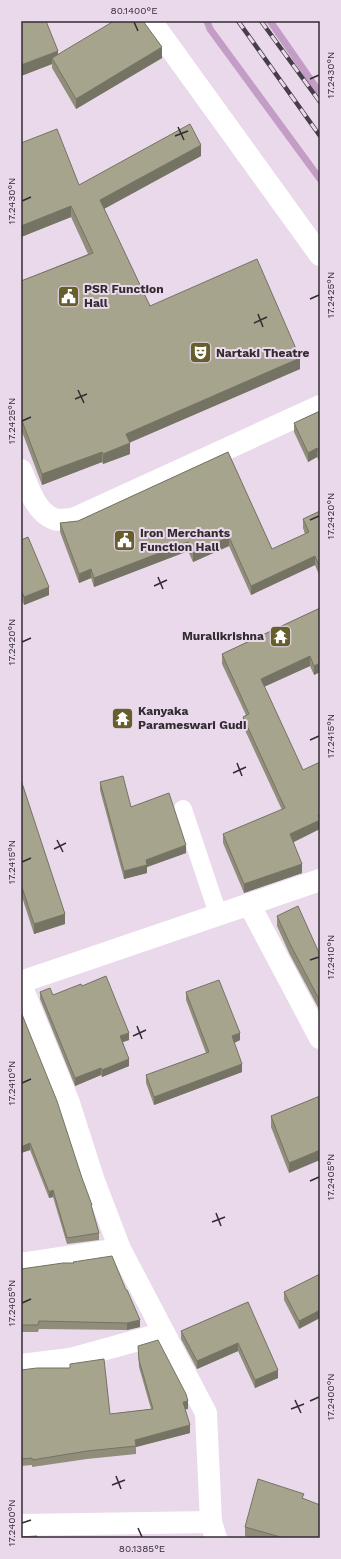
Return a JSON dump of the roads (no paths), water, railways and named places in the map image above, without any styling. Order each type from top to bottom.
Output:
[{"type":"street","points":[[151,21],[320,255]]},
{"type":"street","points":[[21,470],[31,495],[43,512],[55,520],[73,519],[320,406]]},
{"type":"street","points":[[183,809],[218,914]]},
{"type":"street","points":[[21,1525],[213,1530],[206,1413],[120,1249],[94,1181],[69,1103],[21,983],[320,880]]},
{"type":"street","points":[[249,904],[320,1038]]},
{"type":"street","points":[[21,1264],[120,1249]]},
{"type":"street","points":[[21,1365],[70,1359],[164,1333]]},
{"type":"waterway","points":[[207,21],[210,29],[320,179]]},
{"type":"waterway","points":[[270,21],[320,93]]},
{"type":"railway","points":[[238,21],[320,136]]},
{"type":"railway","points":[[261,21],[320,102]]},
{"type":"place","name":"PSR Function Hall","points":[[69,296]]},
{"type":"place","name":"Nartaki Theatre","points":[[200,353]]},
{"type":"place","name":"Iron Merchants Function Hall","points":[[124,540]]},
{"type":"place","name":"Muralikrishna","points":[[280,636]]},
{"type":"place","name":"Kanyaka Parameswari Gudi","points":[[123,718]]}]
